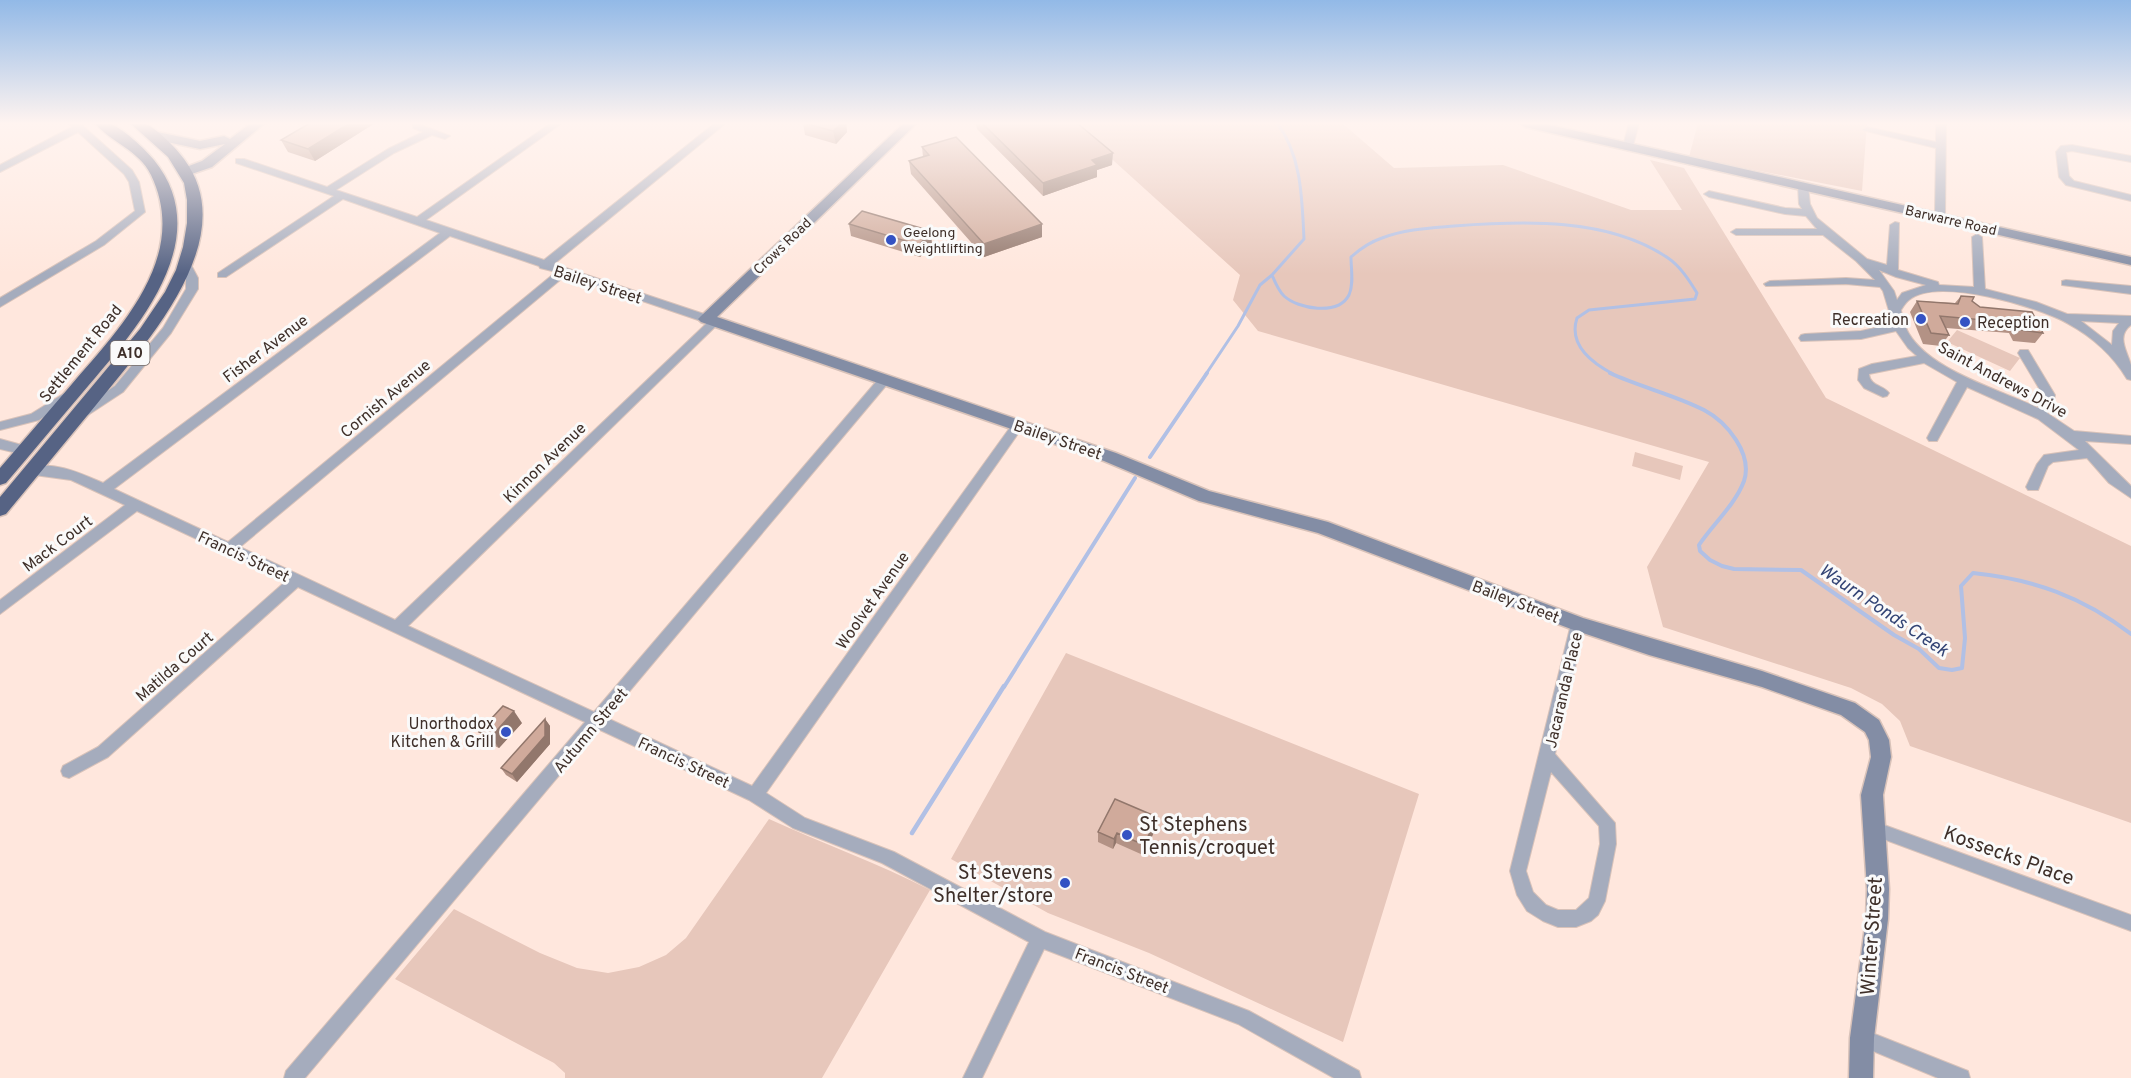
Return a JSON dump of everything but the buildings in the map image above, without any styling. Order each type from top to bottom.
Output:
[{"type":"highway","name":"Settlement Road","points":[[4,474],[130,326],[160,272],[166,250],[169,219],[160,180],[155,173]]},
{"type":"highway","points":[[160,180],[175,173]]},
{"type":"highway","name":"A10","points":[[0,509],[142,338],[177,285],[186,265],[193,238],[195,208],[192,186],[186,173]]},
{"type":"highway","points":[[25,450],[77,417]]},
{"type":"highway","name":"Francis Street","points":[[4,474],[32,471]]},
{"type":"street","points":[[0,303],[100,243],[140,212],[134,182],[129,173]]},
{"type":"street","name":"Bailey Street","points":[[276,173],[1018,425],[1110,457],[1205,496],[1322,527],[1578,624],[1821,698],[1848,709],[1872,726]]},
{"type":"street","points":[[328,191],[356,173]]},
{"type":"street","points":[[417,222],[486,173]]},
{"type":"street","points":[[544,266],[659,173]]},
{"type":"street","name":"Crows Road","points":[[710,321],[860,173]]},
{"type":"street","name":"Barwarre Road","points":[[1747,173],[2131,261]]},
{"type":"street","points":[[1940,217],[1941,173]]},
{"type":"street","points":[[2064,173],[2070,183],[2131,198]]},
{"type":"street","points":[[1709,194],[1781,210],[1808,213],[1807,187]]},
{"type":"street","points":[[222,275],[341,196]]},
{"type":"street","name":"Saint Andrews Drive","points":[[1808,213],[1825,232],[1870,266],[1892,296],[1897,307],[1899,327],[1910,343],[1928,358],[1964,381],[2039,415],[2071,435],[2115,481],[2131,493]]},
{"type":"street","points":[[1892,272],[1895,225]]},
{"type":"street","name":"Fisher Avenue","points":[[103,490],[448,232]]},
{"type":"street","points":[[1736,232],[1825,232]]},
{"type":"street","points":[[1977,237],[1980,292]]},
{"type":"street","name":"Saint Andrews Drive","points":[[1855,254],[1892,272],[1980,292],[2064,317],[2089,332],[2113,352],[2128,372]]},
{"type":"street","name":"Cornish Avenue","points":[[229,549],[563,272]]},
{"type":"street","points":[[1770,284],[1846,281],[1884,284]]},
{"type":"street","points":[[2066,283],[2131,290]]},
{"type":"street","name":"Saint Andrews Drive","points":[[1897,307],[1907,294],[1918,289],[1950,287]]},
{"type":"street","points":[[1897,307],[1924,304]]},
{"type":"street","points":[[2023,315],[2042,310]]},
{"type":"street","name":"Saint Andrews Drive","points":[[2042,310],[2077,318],[2131,320]]},
{"type":"street","name":"Saint Andrews Drive","points":[[2128,372],[2118,354],[2118,341],[2122,328],[2131,320]]},
{"type":"street","name":"Kinnon Avenue","points":[[397,627],[710,321]]},
{"type":"street","points":[[1805,338],[1860,335],[1899,327]]},
{"type":"street","points":[[2024,353],[2048,392],[2048,402],[2039,415]]},
{"type":"street","points":[[1883,393],[1867,384],[1862,377],[1863,372],[1869,368],[1928,358]]},
{"type":"street","name":"Autumn Street","points":[[293,1078],[598,721],[885,379]]},
{"type":"street","points":[[1933,438],[1964,381]]},
{"type":"street","points":[[0,426],[35,417],[77,389]]},
{"type":"street","name":"Woolvet Avenue","points":[[755,795],[1018,425]]},
{"type":"street","points":[[2071,435],[2131,440]]},
{"type":"street","points":[[0,444],[25,450]]},
{"type":"street","points":[[2033,487],[2043,464],[2049,458],[2090,453]]},
{"type":"street","name":"Francis Street","points":[[32,471],[66,473],[103,490],[755,795],[799,823],[888,857],[1040,939],[1243,1017],[1352,1078]]},
{"type":"street","name":"Mack Court","points":[[0,608],[135,505]]},
{"type":"street","name":"Matilda Court","points":[[69,771],[103,752],[297,580]]},
{"type":"street","name":"Jacaranda Place","points":[[1547,756],[1607,823],[1608,844],[1597,901],[1594,910],[1584,918],[1567,920],[1547,916],[1534,906],[1522,890],[1518,871],[1578,624]]},
{"type":"street","name":"Winter Street","points":[[1861,1078],[1862,1038],[1877,919],[1878,889],[1872,795],[1881,757],[1879,740],[1872,726]]},
{"type":"street","name":"Kossecks Place","points":[[1873,828],[2131,923]]},
{"type":"street","points":[[972,1078],[1040,939]]},
{"type":"street","points":[[1862,1038],[1961,1078]]},
{"type":"shaded area","points":[[1128,173],[1527,173],[1631,210],[1682,210],[1659,173],[1687,173],[1826,398],[2131,546],[2131,823],[1910,746],[1900,721],[1882,704],[1851,688],[1663,627],[1647,567],[1709,462],[1258,331],[1233,300],[1240,275]]},
{"type":"shaded area","points":[[1772,173],[1863,173],[1862,191]]},
{"type":"shaded area","points":[[1957,330],[2020,358],[2010,371],[1947,342]]},
{"type":"shaded area","points":[[1635,452],[1683,466],[1680,480],[1632,466]]},
{"type":"shaded area","points":[[1066,653],[1419,794],[1343,1042],[1149,953],[1048,913],[951,859]]},
{"type":"shaded area","points":[[769,819],[930,890],[822,1078],[565,1078],[565,1073],[554,1063],[395,979],[454,909],[540,953],[577,968],[608,973],[639,967],[666,955],[686,938]]},
{"type":"waterway","name":"Waurn Ponds Creek","points":[[1272,275],[1304,239],[1298,173]]},
{"type":"waterway","name":"Waurn Ponds Creek","points":[[1272,275],[1278,289],[1290,301],[1308,307],[1327,308],[1344,302],[1351,291],[1351,257],[1373,242],[1391,235],[1436,227],[1508,223],[1564,225],[1619,235],[1668,258],[1680,269],[1697,293],[1695,299],[1589,310],[1577,318],[1575,328],[1579,345],[1590,359],[1613,374]]},
{"type":"waterway","points":[[1206,374],[1238,326],[1260,285],[1272,275]]},
{"type":"waterway","points":[[1150,457],[1207,373]]},
{"type":"waterway","name":"Waurn Ponds Creek","points":[[1610,373],[1704,410],[1721,422],[1736,440],[1745,460],[1744,481],[1729,506],[1699,545],[1700,551],[1710,560],[1734,569],[1801,570],[1894,635],[1919,649],[1939,668],[1952,670],[1962,668],[1965,638],[1961,586],[1973,573],[2016,580],[2056,592],[2094,610],[2131,634]]},
{"type":"waterway","points":[[1004,687],[1135,478]]},
{"type":"waterway","points":[[912,833],[1004,686]]},
{"type":"place","name":"Geelong Weightlifting","points":[[891,240]]},
{"type":"place","name":"Recreation","points":[[1921,319]]},
{"type":"place","name":"Reception","points":[[1965,322]]},
{"type":"place","name":"Unorthodox Kitchen & Grill","points":[[506,732]]},
{"type":"place","name":"St Stephens Tennis/croquet","points":[[1127,835]]},
{"type":"place","name":"St Stevens Shelter/store","points":[[1065,883]]}]
